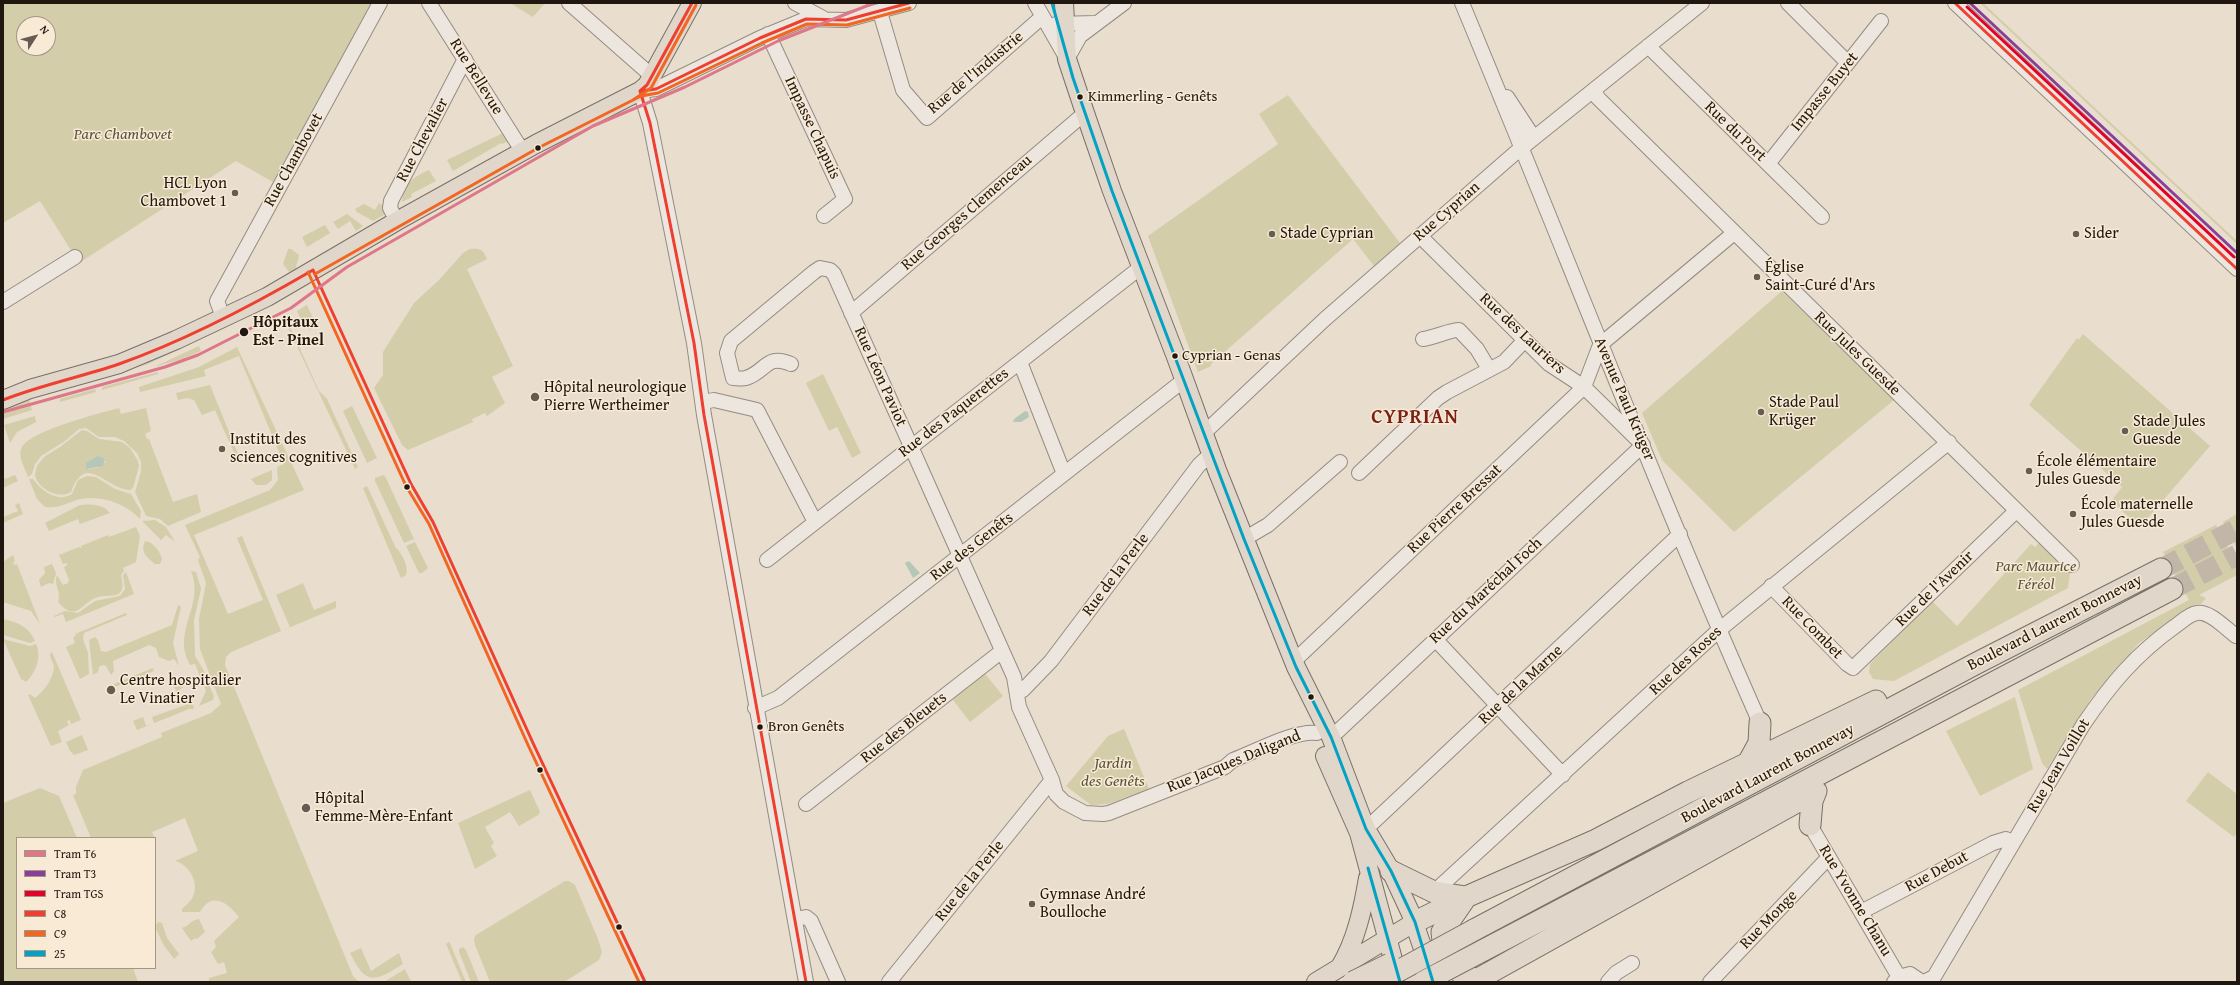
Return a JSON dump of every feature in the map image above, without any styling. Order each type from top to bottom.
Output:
[{"type":"highway","name":"Boulevard Laurent Bonnevay","points":[[1428,971],[1474,930],[1977,663],[2161,569]]},
{"type":"highway","name":"Boulevard Laurent Bonnevay","points":[[1378,982],[1428,971],[1482,952],[2172,589]]},
{"type":"highway","points":[[1415,922],[1596,840],[1748,763],[1921,679],[1977,663]]},
{"type":"highway","points":[[1466,898],[1442,932],[1445,958],[1462,974],[1478,980],[1816,791],[1927,726],[1948,706]]},
{"type":"highway","points":[[1760,723],[1772,737],[1793,741]]},
{"type":"highway","points":[[1748,763],[1759,743],[1760,723]]},
{"type":"highway","points":[[1810,825],[1812,801],[1816,791]]},
{"type":"highway","points":[[1782,810],[1800,817],[1810,825]]},
{"type":"highway","points":[[1391,871],[1434,892],[1466,898]]},
{"type":"highway","points":[[1346,975],[1400,959],[1428,971]]},
{"type":"main road","points":[[3,400],[30,389],[119,364],[176,340],[277,292],[397,222],[523,152],[640,91],[647,85],[692,3]]},
{"type":"main road","points":[[1064,3],[1067,59],[1085,113],[1211,454],[1293,662],[1302,681],[1304,698],[1352,791],[1363,831],[1369,873],[1387,939],[1400,977]]},
{"type":"main road","points":[[1322,733],[1335,782],[1363,831],[1391,871],[1415,922],[1428,971]]},
{"type":"main road","points":[[1346,975],[1346,958],[1358,924],[1369,873]]},
{"type":"main road","points":[[1316,982],[1346,975],[1387,939],[1415,922]]},
{"type":"main road","points":[[1387,939],[1403,942],[1417,949],[1428,971]]},
{"type":"main road","points":[[1346,975],[1352,965],[1368,971],[1378,982]]},
{"type":"street","name":"Rue Chambovet","points":[[223,317],[217,301],[380,3]]},
{"type":"street","name":"Rue Bellevue","points":[[429,3],[523,152]]},
{"type":"street","points":[[569,3],[652,76]]},
{"type":"street","points":[[795,3],[823,18]]},
{"type":"street","points":[[806,982],[796,919],[755,708],[745,638],[694,343],[650,123],[640,91],[656,89],[768,34],[806,19],[823,18],[846,20],[909,3]]},
{"type":"street","points":[[1035,3],[1067,59],[1080,36],[1095,23],[1124,3]]},
{"type":"street","name":"Avenue Paul Krüger","points":[[1462,3],[1522,148],[1600,345],[1719,630],[1760,723]]},
{"type":"street","name":"Rue Cyprian","points":[[1204,433],[1325,319],[1420,236],[1534,138],[1702,3]]},
{"type":"street","points":[[1788,3],[1848,63]]},
{"type":"street","points":[[1955,3],[2237,269]]},
{"type":"street","name":"Rue de l'Industrie","points":[[880,12],[903,90],[927,118],[1044,21]]},
{"type":"street","points":[[1044,21],[1095,23]]},
{"type":"street","name":"Impasse Buyet","points":[[1768,164],[1882,21]]},
{"type":"street","name":"Impasse Chapuis","points":[[768,34],[845,199],[824,216]]},
{"type":"street","name":"Rue du Port","points":[[1648,46],[1822,217]]},
{"type":"street","name":"Rue Chevalier","points":[[397,222],[390,208],[391,200],[465,59]]},
{"type":"street","name":"Avenue Paul Krüger","points":[[1491,73],[1534,138]]},
{"type":"street","name":"Rue Jules Guesde","points":[[1594,90],[1598,98],[1663,160],[1734,234],[1949,442],[2016,511],[2072,565]]},
{"type":"street","name":"Rue Georges Clemenceau","points":[[851,312],[1085,113]]},
{"type":"street","points":[[1600,345],[1734,234]]},
{"type":"street","name":"Rue des Lauriers","points":[[1420,236],[1549,364],[1584,387],[1643,445]]},
{"type":"street","points":[[3,302],[75,257]]},
{"type":"street","name":"Rue des Paquerettes","points":[[767,560],[1141,267]]},
{"type":"street","name":"Rue Léon Paviot","points":[[791,364],[780,360],[771,362],[746,378],[733,378],[727,353],[732,341],[820,268],[830,270],[834,274],[960,554],[1014,677],[1018,692]]},
{"type":"street","points":[[1422,339],[1434,338],[1455,329],[1459,330],[1477,349],[1489,369]]},
{"type":"street","points":[[1359,473],[1438,398],[1504,362],[1525,340]]},
{"type":"street","name":"Rue Pierre Bressat","points":[[1293,662],[1584,387],[1600,345]]},
{"type":"street","points":[[1020,362],[1064,474]]},
{"type":"street","name":"Rue des Genêts","points":[[755,708],[778,698],[1184,380]]},
{"type":"street","points":[[703,402],[714,400],[757,410],[815,522]]},
{"type":"street","name":"Rue des Roses","points":[[1434,892],[1719,630],[1949,442]]},
{"type":"street","name":"Rue du Maréchal Foch","points":[[1322,733],[1338,732],[1435,639],[1643,445]]},
{"type":"street","name":"Rue de la Perle","points":[[1018,692],[1023,690],[1051,661],[1199,465],[1211,454]]},
{"type":"street","points":[[1244,539],[1268,525],[1340,462]]},
{"type":"street","name":"Rue de l'Avenir","points":[[1853,668],[2016,511]]},
{"type":"street","name":"Rue de la Marne","points":[[1363,831],[1499,707],[1680,534]]},
{"type":"street","name":"Rue Combet","points":[[1771,586],[1847,664],[1853,668]]},
{"type":"street","name":"Rue Jean Voillot","points":[[1923,982],[1934,976],[2083,725],[2106,690],[2134,659],[2159,638],[2196,613],[2206,614],[2236,636]]},
{"type":"street","points":[[1435,639],[1563,775]]},
{"type":"street","name":"Rue des Bleuets","points":[[806,804],[1002,651]]},
{"type":"street","name":"Rue Jacques Daligand","points":[[1018,692],[1019,707],[1052,780],[1056,794],[1064,802],[1085,813],[1102,814],[1204,776],[1225,767],[1233,760],[1298,735],[1309,732],[1322,733]]},
{"type":"street","name":"Rue de la Perle","points":[[889,982],[1052,780]]},
{"type":"street","points":[[1335,782],[1340,782],[1352,791]]},
{"type":"street","name":"Rue Yvonne Chanu","points":[[1810,825],[1861,912],[1897,979]]},
{"type":"street","name":"Rue Debut","points":[[1861,912],[1993,843],[2006,839],[2013,842]]},
{"type":"street","name":"Rue Monge","points":[[1710,982],[1829,857]]},
{"type":"street","points":[[796,919],[806,917],[811,921],[838,982]]},
{"type":"street","points":[[1608,982],[1616,973],[1632,963]]},
{"type":"street","points":[[1897,979],[1910,974],[1923,982]]},
{"type":"green space","name":"Parc Chambovet","points":[[3,3],[372,3],[273,182],[236,161],[79,263],[40,201],[3,223]]},
{"type":"green space","points":[[510,3],[545,3],[533,17]]},
{"type":"green space","points":[[1980,3],[1983,3],[2237,241],[2237,244]]},
{"type":"green space","name":"Stade Cyprian","points":[[1288,95],[1400,243],[1374,266],[1353,239],[1211,364],[1211,366],[1198,372],[1148,236],[1278,144],[1259,114]]},
{"type":"green space","points":[[503,133],[508,141],[502,144],[501,143],[453,171],[447,160]]},
{"type":"green space","points":[[429,170],[436,181],[411,194],[412,197],[402,202],[407,185],[414,178]]},
{"type":"green space","points":[[379,203],[385,207],[387,213],[373,221],[357,212],[355,209],[364,204],[375,210]]},
{"type":"green space","points":[[347,214],[363,226],[356,231],[350,221],[338,229],[333,222]]},
{"type":"green space","points":[[325,225],[330,233],[307,247],[302,237]]},
{"type":"green space","points":[[288,249],[291,249],[299,255],[295,271],[289,272],[283,264]]},
{"type":"green space","points":[[470,249],[481,250],[487,259],[467,269],[513,366],[492,377],[505,403],[487,416],[485,413],[472,419],[473,422],[408,450],[402,445],[374,388],[383,375],[383,352],[414,303],[439,280],[463,253]]},
{"type":"green space","name":"Stade Paul Krüger","points":[[1782,291],[1894,400],[1734,532],[1662,460],[1642,413]]},
{"type":"green space","points":[[307,305],[314,321],[313,328],[310,330],[304,326],[297,311]]},
{"type":"green space","points":[[288,322],[319,391],[327,399],[358,467],[355,469],[286,323]]},
{"type":"green space","points":[[226,324],[227,327],[148,364],[52,393],[51,389],[161,357]]},
{"type":"green space","name":"Stade Jules Guesde","points":[[2083,334],[2210,446],[2140,527],[2111,501],[2122,487],[2029,405],[2077,338],[2079,340]]},
{"type":"green space","points":[[199,346],[201,351],[182,359],[154,367]]},
{"type":"green space","points":[[237,347],[304,490],[194,535],[228,614],[263,600],[237,538],[242,536],[281,631],[290,627],[276,595],[303,583],[314,610],[336,601],[336,608],[231,652],[226,657],[225,665],[353,976],[359,982],[209,982],[209,978],[227,973],[224,962],[218,964],[211,952],[216,947],[214,941],[239,917],[225,904],[215,900],[205,905],[200,912],[182,912],[182,909],[190,901],[194,894],[195,883],[190,871],[181,863],[175,861],[198,851],[185,818],[152,832],[154,837],[91,837],[73,795],[76,794],[76,787],[83,770],[162,737],[161,733],[211,713],[221,704],[200,649],[199,619],[206,583],[198,560],[200,557],[185,525],[270,490],[278,480],[277,467],[284,464],[239,356],[204,370],[206,376],[140,392],[139,387],[199,367]]},
{"type":"green space","points":[[158,372],[158,374],[102,390],[102,387]]},
{"type":"green space","points":[[823,374],[861,453],[852,458],[837,427],[829,431],[806,383]]},
{"type":"green space","points":[[210,385],[238,454],[235,455],[215,410],[202,415],[194,400],[187,398],[178,400],[176,393]]},
{"type":"green space","points":[[95,389],[96,392],[60,402],[60,399]]},
{"type":"green space","points":[[28,395],[32,410],[3,419],[3,405]]},
{"type":"green space","points":[[352,406],[377,458],[367,463],[343,411]]},
{"type":"green space","points":[[119,408],[121,414],[146,408],[151,431],[145,434],[147,439],[149,439],[173,502],[197,494],[201,512],[168,526],[160,519],[146,516],[135,492],[141,472],[141,462],[137,453],[124,441],[115,437],[99,437],[86,428],[79,429],[65,441],[41,456],[35,464],[32,474],[28,477],[20,455],[21,449],[26,442],[50,429],[82,418]]},
{"type":"green space","points":[[35,416],[36,422],[17,432],[10,443],[4,425]]},
{"type":"green space","points":[[82,430],[87,431],[99,439],[122,442],[130,448],[138,461],[139,466],[133,488],[130,490],[121,488],[97,475],[90,473],[83,474],[77,480],[71,492],[60,495],[49,491],[39,484],[36,479],[35,474],[37,466],[44,457]],"holes":[[[98,456],[102,457],[106,462],[96,468],[87,469]]]},
{"type":"green space","points":[[272,470],[272,480],[266,485],[256,485],[251,479]]},
{"type":"green space","points":[[3,475],[5,479],[15,475],[18,481],[3,488]]},
{"type":"green space","points":[[383,475],[385,476],[414,539],[404,543],[375,481],[375,478]]},
{"type":"green space","points":[[87,476],[96,477],[115,489],[131,494],[141,511],[140,519],[121,505],[97,498],[81,499],[59,506],[45,507],[37,499],[29,479],[33,479],[41,488],[50,494],[61,497],[72,494],[78,480]]},
{"type":"green space","points":[[367,486],[407,568],[406,575],[401,578],[363,488]]},
{"type":"green space","points":[[19,503],[23,514],[3,523],[3,517],[18,511],[15,505]]},
{"type":"green space","points":[[80,505],[100,506],[110,513],[80,524],[78,519],[49,531],[45,523]]},
{"type":"green space","points":[[2237,514],[2237,548],[2223,522]]},
{"type":"green space","points":[[155,520],[166,527],[175,542],[166,535],[161,540],[142,521]]},
{"type":"green space","points":[[2216,525],[2237,564],[2237,575],[2199,595],[2206,598],[2201,604],[2194,605],[2139,643],[2090,700],[2047,769],[2042,763],[2018,690],[2189,600],[2163,552]]},
{"type":"green space","points":[[136,527],[140,536],[136,562],[123,568],[124,571],[121,575],[122,590],[116,595],[93,599],[77,611],[73,612],[64,608],[58,602],[59,595],[56,582],[57,575],[63,585],[68,583],[69,580],[64,567],[67,563],[63,564],[59,555],[79,547],[82,548],[81,546],[108,535],[109,537]]},
{"type":"green space","points":[[145,541],[151,543],[160,553],[162,559],[160,564],[155,564],[145,554],[143,549]]},
{"type":"green space","points":[[415,542],[428,568],[422,573],[419,573],[406,546]]},
{"type":"green space","name":"Parc Maurice Féréol","points":[[2039,543],[2070,573],[2068,588],[1894,681],[1873,679],[1869,672],[1870,664],[1932,601],[1957,626],[2031,544],[2035,547]]},
{"type":"green space","points":[[13,555],[15,561],[13,563],[14,565],[17,564],[40,624],[31,611],[3,602],[3,562]]},
{"type":"green space","points":[[52,564],[56,573],[53,584],[49,583],[41,587],[39,580],[45,573],[44,567]]},
{"type":"green space","points":[[191,571],[196,572],[201,589],[194,620],[195,656],[203,669],[214,697],[213,700],[199,706],[206,691],[195,664],[190,665],[184,647],[185,635],[195,590]]},
{"type":"green space","points":[[126,572],[134,594],[66,622],[63,614],[54,617],[65,611],[78,613],[95,601],[120,596],[125,589],[123,575]]},
{"type":"green space","points":[[178,605],[181,607],[173,643],[179,666],[174,659],[169,661],[159,657],[156,648],[149,645],[113,661],[114,671],[111,675],[106,666],[103,665],[99,667],[98,672],[93,675],[89,640],[95,637],[98,640],[101,651],[106,652],[172,625]]},
{"type":"green space","points":[[126,613],[127,615],[84,633],[83,639],[88,653],[89,674],[80,679],[66,647],[75,643],[73,637],[76,636],[75,634]]},
{"type":"green space","points":[[3,619],[22,626],[30,632],[35,641],[30,643],[3,635]]},
{"type":"green space","points":[[3,639],[30,646],[36,644],[38,649],[37,664],[33,674],[26,682],[21,679]]},
{"type":"green space","points":[[52,652],[81,720],[71,724],[70,720],[67,721],[69,725],[58,731],[62,742],[51,746],[28,695],[30,694],[35,698],[42,692],[50,680],[54,671],[54,666],[50,656]]},
{"type":"green space","points":[[153,668],[154,671],[115,687],[114,684]]},
{"type":"green space","points":[[982,670],[1003,696],[970,722],[950,696]]},
{"type":"green space","points":[[180,676],[184,679],[183,687],[177,692],[173,686]]},
{"type":"green space","points":[[186,697],[192,697],[194,709],[189,709],[137,730],[133,721],[143,717],[146,726],[154,723],[152,717],[188,704]]},
{"type":"green space","points":[[2015,697],[2033,769],[1980,796],[1946,731]]},
{"type":"green space","name":"Jardin des Genêts","points":[[1124,729],[1149,789],[1108,804],[1091,805],[1066,786],[1108,736]]},
{"type":"green space","points":[[82,735],[88,750],[74,755],[70,751],[66,742]]},
{"type":"green space","points":[[2208,772],[2237,794],[2237,832],[2234,837],[2186,801]]},
{"type":"green space","points":[[40,788],[59,796],[77,837],[16,837],[16,969],[133,969],[138,982],[3,982],[3,803]]},
{"type":"green space","points":[[530,790],[540,812],[538,815],[519,826],[510,812],[485,827],[494,843],[491,846],[497,856],[475,869],[458,823]]},
{"type":"green space","points":[[565,881],[569,881],[575,885],[598,939],[602,952],[599,960],[564,982],[490,982],[475,945],[474,938],[476,935]]},
{"type":"green space","points":[[199,919],[205,932],[197,939],[195,938],[191,941],[182,928]]},
{"type":"green space","points":[[158,922],[162,923],[167,938],[179,954],[174,959],[163,944],[156,929]]},
{"type":"green space","points":[[449,942],[466,982],[462,982],[446,944]]},
{"type":"green space","points":[[463,947],[466,950],[479,982],[471,982],[459,952],[459,949]]},
{"type":"green space","points":[[361,948],[371,971],[399,953],[403,964],[384,975],[371,978],[366,976],[361,971],[350,953]]},
{"type":"green space","points":[[405,969],[411,982],[384,982]]},
{"type":"shaded area","points":[[1025,411],[1028,412],[1029,417],[1021,422],[1013,422],[1014,419]]},
{"type":"shaded area","points":[[98,456],[105,460],[103,466],[86,469],[86,463]]},
{"type":"shaded area","points":[[909,561],[920,573],[913,578],[905,563]]},
{"type":"tunnel","points":[[2161,569],[2237,529]]},
{"type":"tunnel","points":[[2172,589],[2237,555]]},
{"type":"tram line","name":"T6","points":[[3,412],[165,367],[198,355],[291,308],[347,267],[593,126],[685,87],[778,41],[874,3]]},
{"type":"tram line","name":"T3","points":[[1970,3],[2237,253]]},
{"type":"tram line","name":"TGS","points":[[1967,7],[2234,257]]},
{"type":"transit line","name":"C8","points":[[640,91],[647,85],[692,3]]},
{"type":"transit line","name":"C8","points":[[640,91],[656,89],[760,38],[806,19],[846,20],[909,3]]},
{"type":"transit line","name":"25","points":[[1052,3],[1073,78],[1112,191],[1244,539],[1296,667],[1331,737],[1366,829],[1391,871],[1415,922],[1433,982]]},
{"type":"transit line","name":"C8","points":[[1955,3],[2237,269]]},
{"type":"transit line","name":"C9","points":[[633,100],[651,88],[696,5]]},
{"type":"transit line","name":"C9","points":[[315,274],[538,148],[641,96],[658,93],[762,43],[807,24],[847,25],[910,8]]},
{"type":"transit line","name":"C8","points":[[640,91],[650,123],[694,343],[704,415],[806,982]]},
{"type":"transit line","name":"C8","points":[[313,270],[411,484],[433,522],[533,743],[645,982]]},
{"type":"transit line","name":"C8","points":[[3,400],[119,364],[168,345],[218,322],[313,270]]},
{"type":"transit line","name":"C9","points":[[308,272],[406,486],[429,524],[528,745],[639,982]]},
{"type":"transit line","name":"25","points":[[1368,868],[1400,982]]},
{"type":"place","name":"Kimmerling - Genêts","points":[[1080,97]]},
{"type":"place","name":"HCL Lyon Chambovet 1","points":[[235,193]]},
{"type":"place","name":"Stade Cyprian","points":[[1272,234]]},
{"type":"place","name":"Sider","points":[[2076,234]]},
{"type":"place","name":"Église Saint-Curé d'Ars","points":[[1757,277]]},
{"type":"place","name":"Hôpitaux Est - Pinel","points":[[244,332]]},
{"type":"place","name":"Cyprian - Genas","points":[[1175,356]]},
{"type":"place","name":"Hôpital neurologique Pierre Wertheimer","points":[[535,397]]},
{"type":"place","name":"Stade Paul Krüger","points":[[1761,412]]},
{"type":"place","name":"Stade Jules Guesde","points":[[2125,431]]},
{"type":"place","name":"Institut des sciences cognitives","points":[[222,449]]},
{"type":"place","name":"École élémentaire Jules Guesde","points":[[2029,471]]},
{"type":"place","name":"École maternelle Jules Guesde","points":[[2073,514]]},
{"type":"place","name":"Centre hospitalier Le Vinatier","points":[[111,690]]},
{"type":"place","name":"Bron Genêts","points":[[760,727]]},
{"type":"place","name":"Hôpital Femme-Mère-Enfant","points":[[306,808]]},
{"type":"place","name":"Gymnase André Boulloche","points":[[1032,904]]},
{"type":"district","name":"CYPRIAN","points":[[1415,418]]}]
